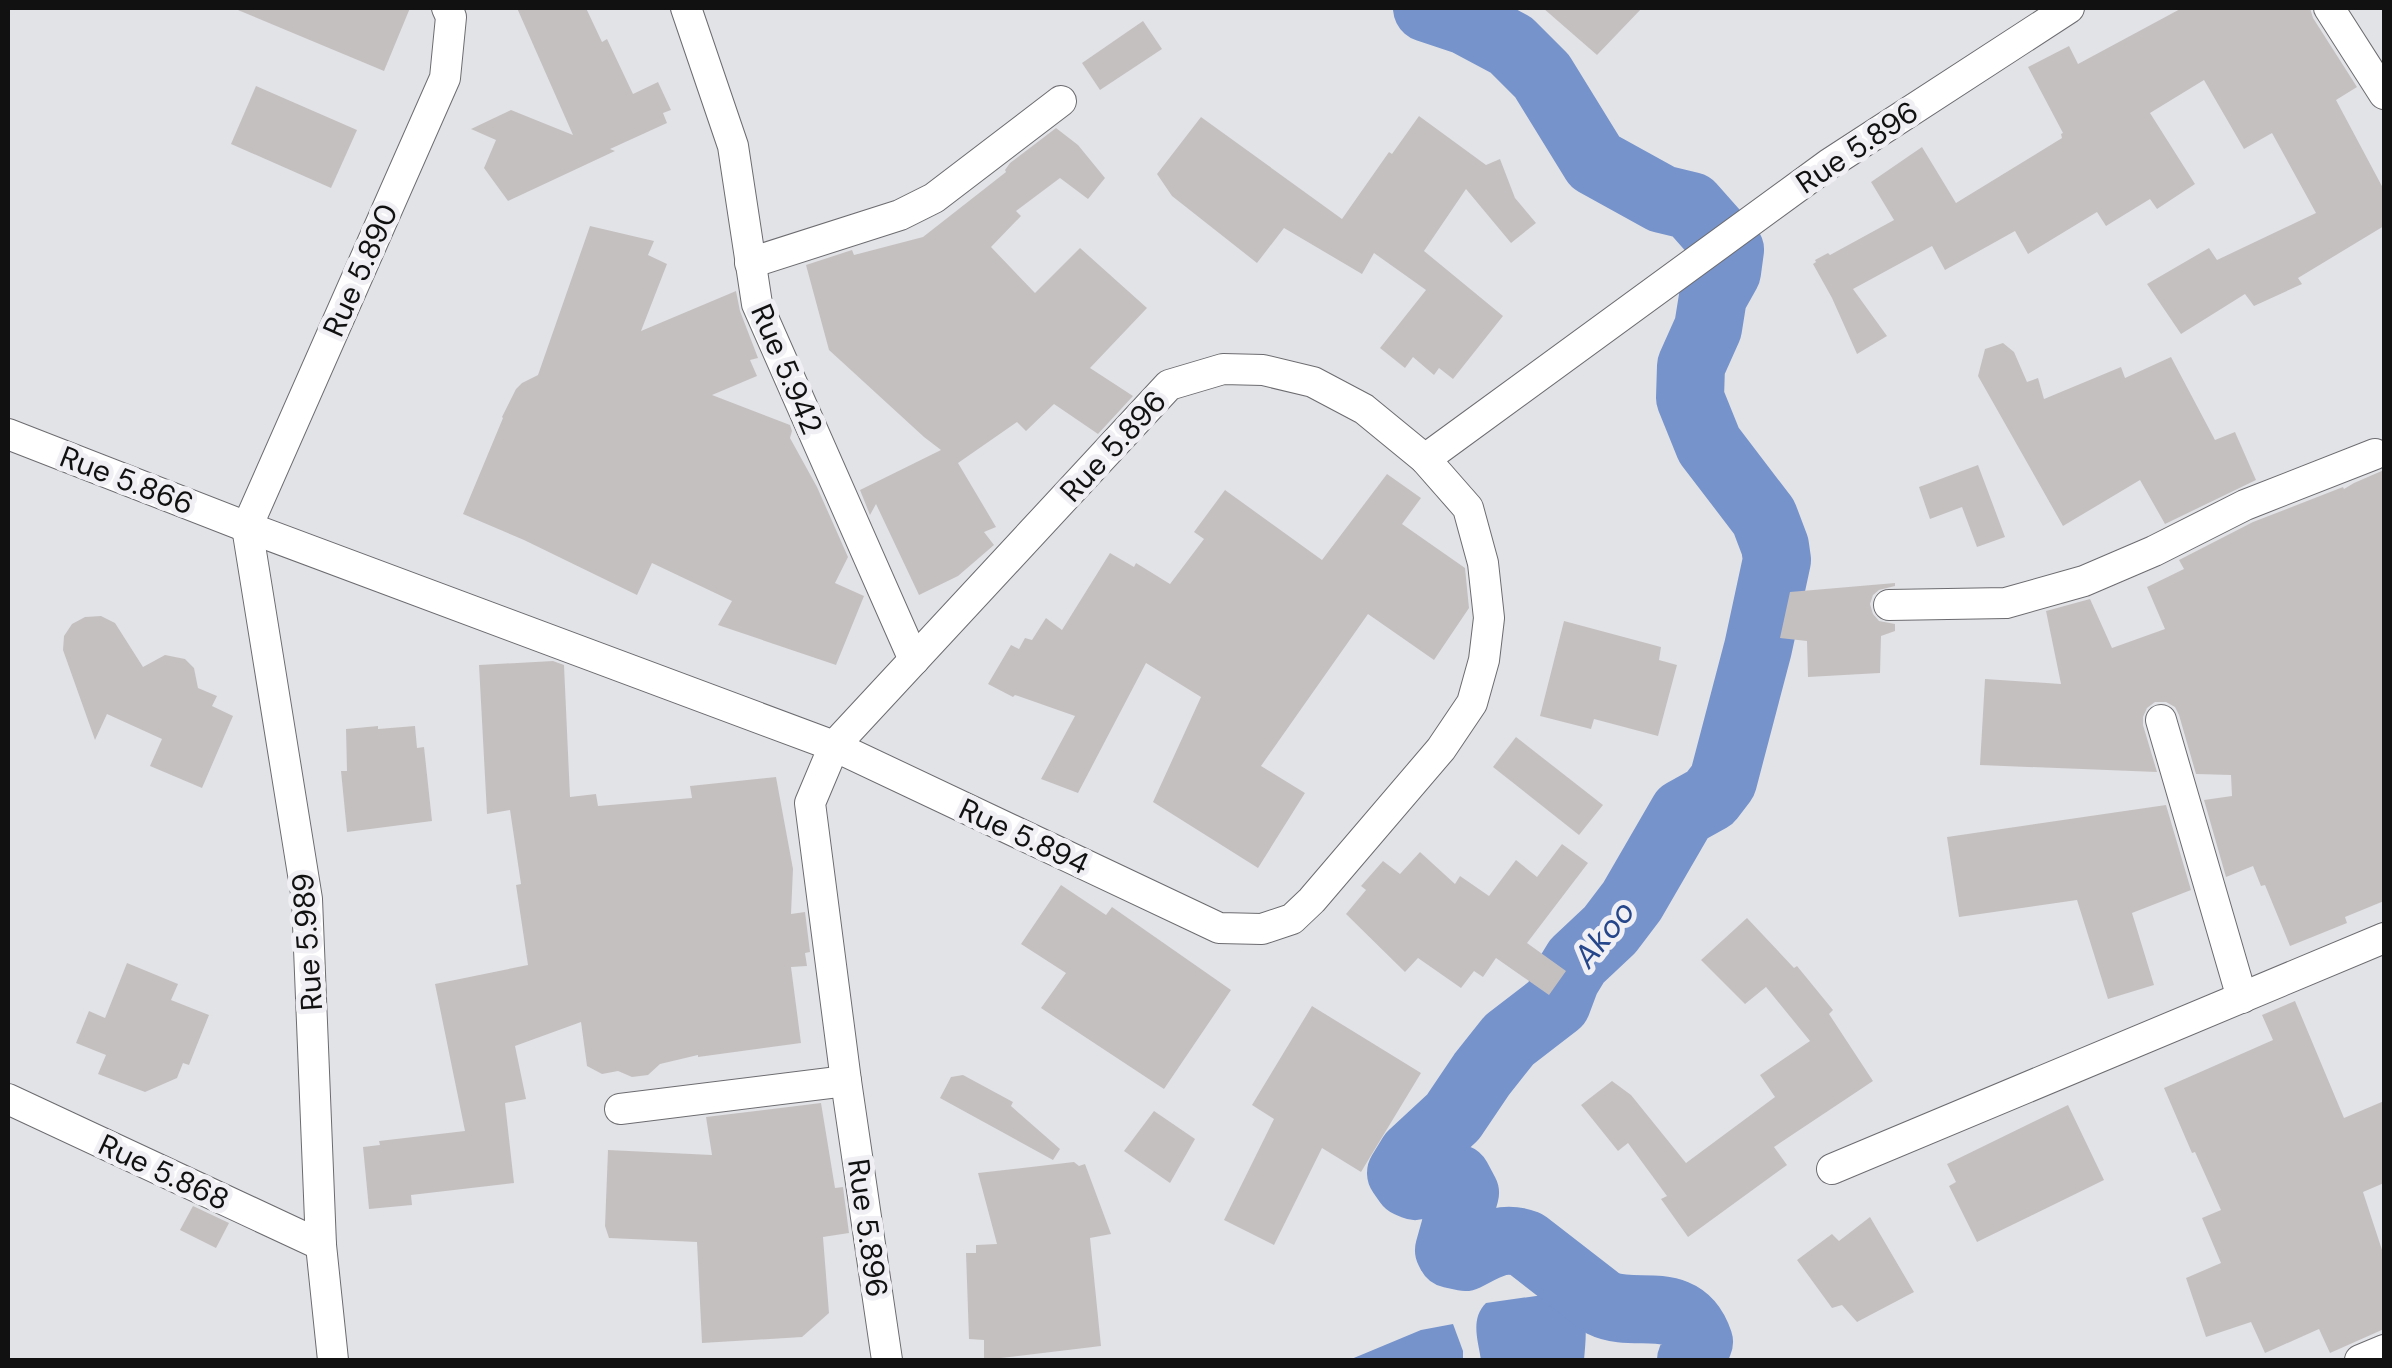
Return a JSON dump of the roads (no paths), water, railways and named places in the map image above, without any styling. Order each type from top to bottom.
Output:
[{"type":"street","name":"Rue 5.890","points":[[246,526],[445,78],[450,17],[447,8]]},
{"type":"street","name":"Rue 5.942","points":[[686,8],[733,146],[756,304],[914,660]]},
{"type":"street","name":"Rue 5.896","points":[[888,1360],[810,802],[834,746],[1169,385],[1224,369],[1263,370],[1313,382],[1364,409],[1425,459],[1829,164],[2069,8]]},
{"type":"street","points":[[2330,8],[2384,94]]},
{"type":"street","points":[[750,263],[900,215],[934,198],[1062,101]]},
{"type":"street","name":"Rue 5.866","points":[[8,434],[246,526]]},
{"type":"street","points":[[1889,606],[2006,603],[2084,582],[2245,505],[2381,458]]},
{"type":"street","name":"Rue 5.894","points":[[246,526],[834,746],[1219,928],[1262,930],[1292,919],[1312,900],[1441,750],[1472,703],[1484,660],[1489,618],[1484,562],[1468,508],[1425,459]]},
{"type":"street","name":"Rue 5.989","points":[[246,526],[308,899],[321,1246],[333,1360]]},
{"type":"street","points":[[2162,720],[2242,998]]},
{"type":"street","points":[[1832,1169],[2384,938]]},
{"type":"street","points":[[620,1109],[846,1081]]},
{"type":"street","name":"Rue 5.868","points":[[8,1098],[321,1246]]},
{"type":"street","points":[[2360,1360],[2384,1350]]},
{"type":"water","points":[[1571,1291],[1584,1314],[1584,1360],[1481,1360],[1477,1323],[1486,1303]]},
{"type":"water","points":[[1453,1324],[1463,1360],[1349,1360],[1421,1330]]},
{"type":"waterway","name":"Akoo","points":[[1427,8],[1466,21],[1511,45],[1542,76],[1595,162],[1662,199],[1691,206],[1730,250],[1727,272],[1713,297],[1708,328],[1691,366],[1690,398],[1709,445],[1764,517],[1777,560],[1723,781],[1710,798],[1683,813],[1632,901],[1610,930],[1577,961],[1557,1003],[1509,1040],[1453,1117],[1412,1155],[1401,1173],[1415,1186],[1441,1176],[1457,1178],[1465,1193],[1451,1254],[1465,1257],[1502,1241],[1526,1244],[1602,1303],[1670,1312],[1681,1317],[1699,1342],[1691,1360]]}]
